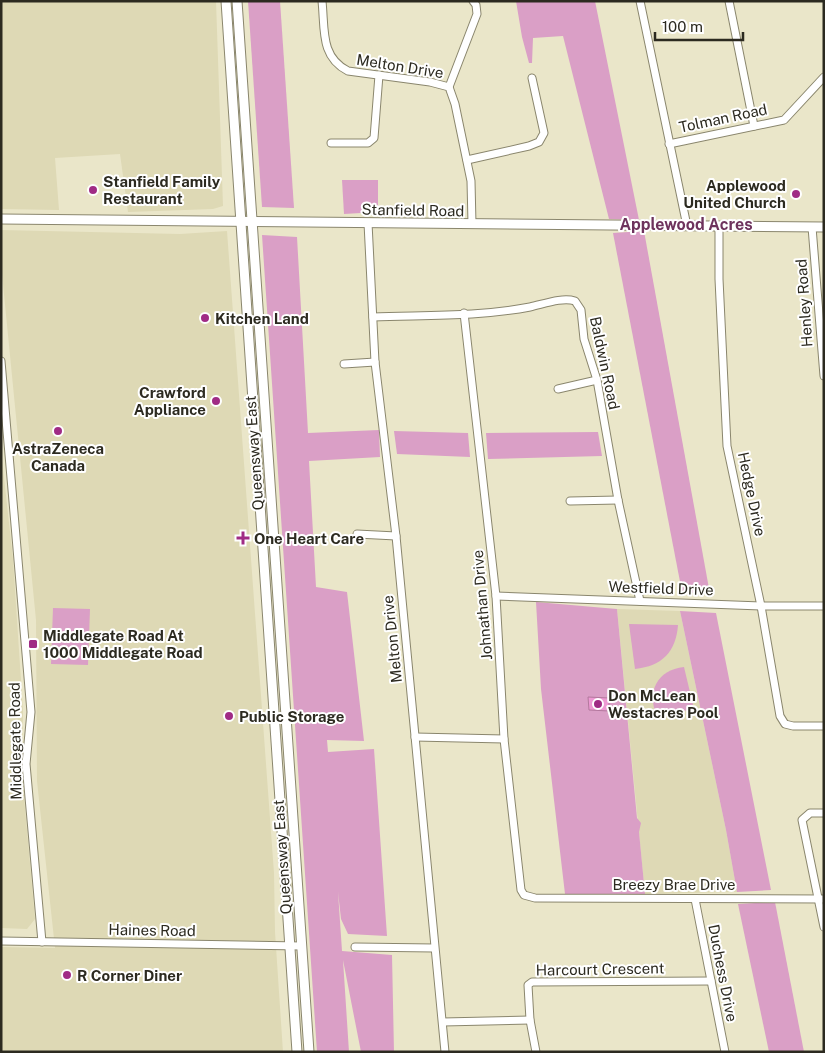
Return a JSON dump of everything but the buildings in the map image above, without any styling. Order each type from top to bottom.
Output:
[{"type":"main road","name":"Queensway East","points":[[226,1],[297,1052]]},
{"type":"main road","name":"Queensway East","points":[[236,1],[310,1052]]},
{"type":"main road","name":"Stanfield Road","points":[[1,218],[824,227]]},
{"type":"street","name":"Melton Drive","points":[[322,1],[327,50],[333,62],[348,71],[430,82],[448,87],[455,104],[471,180],[472,224]]},
{"type":"street","points":[[448,87],[477,14],[476,5],[473,1]]},
{"type":"street","points":[[640,1],[687,226]]},
{"type":"street","points":[[729,1],[754,126]]},
{"type":"street","points":[[331,144],[366,143],[374,138],[379,76]]},
{"type":"street","points":[[467,160],[539,142],[544,133],[532,78]]},
{"type":"street","name":"Tolman Road","points":[[669,144],[784,120],[824,78]]},
{"type":"street","name":"Melton Drive","points":[[368,223],[375,362],[396,536],[445,1052]]},
{"type":"street","name":"Hedge Drive","points":[[719,227],[719,279],[728,446],[761,606],[780,716],[785,724],[793,726],[824,726]]},
{"type":"street","name":"Henley Road","points":[[812,227],[824,376]]},
{"type":"street","name":"Baldwin Road","points":[[373,317],[464,313],[517,309],[565,300],[575,302],[581,310],[584,339],[597,380],[618,500],[640,601]]},
{"type":"street","name":"Johnathan Drive","points":[[464,313],[496,596],[504,739],[520,884],[524,895]]},
{"type":"street","name":"Middlegate Road","points":[[1,361],[31,706],[26,764],[42,942]]},
{"type":"street","points":[[344,364],[375,362]]},
{"type":"street","points":[[558,389],[597,380]]},
{"type":"street","points":[[570,501],[618,500]]},
{"type":"street","points":[[357,534],[396,536]]},
{"type":"street","name":"Westfield Drive","points":[[496,596],[761,606],[824,606]]},
{"type":"street","points":[[415,737],[504,739]]},
{"type":"street","points":[[824,812],[810,813],[804,816],[802,820],[821,899],[824,927]]},
{"type":"street","name":"Breezy Brae Drive","points":[[524,895],[535,898],[821,899]]},
{"type":"street","name":"Duchess Drive","points":[[695,899],[725,1052]]},
{"type":"street","name":"Haines Road","points":[[1,941],[302,946]]},
{"type":"street","points":[[355,947],[434,948]]},
{"type":"street","name":"Harcourt Crescent","points":[[536,1052],[530,1020],[528,985],[532,982],[710,981]]},
{"type":"street","points":[[443,1022],[530,1020]]},
{"type":"shaded area","points":[[1,1],[216,1],[223,206],[213,209],[128,212],[120,154],[55,158],[59,210],[1,209]]},
{"type":"shaded area","points":[[248,1],[280,1],[294,208],[262,207]]},
{"type":"shaded area","points":[[516,1],[595,1],[639,220],[609,219],[563,36],[533,38],[532,63],[529,63],[522,37]]},
{"type":"shaded area","points":[[342,180],[378,180],[378,212],[344,214]]},
{"type":"shaded area","points":[[1,230],[180,234],[227,231],[274,873],[275,932],[283,1052],[1,1052],[1,947],[55,948],[37,781],[36,620],[2,274]]},
{"type":"shaded area","points":[[644,231],[710,594],[682,592],[613,233]]},
{"type":"shaded area","points":[[262,235],[297,237],[308,433],[379,430],[380,457],[309,461],[316,587],[347,592],[364,741],[327,740],[328,752],[374,749],[387,936],[348,934],[341,919],[338,892],[342,951],[392,955],[394,1052],[361,1052],[343,960],[349,1052],[317,1052]]},
{"type":"shaded area","points":[[394,431],[468,433],[470,457],[397,454]]},
{"type":"shaded area","points":[[598,432],[602,456],[488,459],[486,433]]},
{"type":"shaded area","points":[[1,450],[13,559],[23,711],[22,775],[35,919],[27,929],[1,928]]},
{"type":"shaded area","points":[[536,602],[617,609],[637,818],[641,823],[639,832],[645,894],[565,894],[541,689]]},
{"type":"shaded area","points":[[53,608],[90,609],[88,665],[51,664]]},
{"type":"shaded area","points":[[617,609],[680,611],[726,830],[737,892],[645,894]]},
{"type":"shaded area","points":[[680,611],[716,613],[771,890],[737,892],[726,830]]},
{"type":"shaded area","points":[[629,624],[678,625],[677,635],[671,650],[653,665],[635,669]]},
{"type":"shaded area","points":[[684,667],[694,709],[657,716],[653,699],[656,684],[667,673]]},
{"type":"shaded area","name":"Don McLean Westacres Pool","points":[[588,697],[609,698],[609,711],[589,710]]},
{"type":"shaded area","points":[[775,902],[804,1052],[769,1052],[738,904]]},
{"type":"place","name":"Stanfield Family Restaurant","points":[[93,190]]},
{"type":"place","name":"Applewood United Church","points":[[796,194]]},
{"type":"place","name":"Kitchen Land","points":[[205,318]]},
{"type":"place","name":"Crawford Appliance","points":[[216,401]]},
{"type":"place","name":"AstraZeneca Canada","points":[[58,431]]},
{"type":"place","name":"One Heart Care","points":[[243,538]]},
{"type":"place","name":"Middlegate Road At 1000 Middlegate Road","points":[[33,644]]},
{"type":"place","name":"Don McLean Westacres Pool","points":[[598,704]]},
{"type":"place","name":"Public Storage","points":[[229,716]]},
{"type":"place","name":"R Corner Diner","points":[[67,975]]},
{"type":"district","name":"Applewood Acres","points":[[686,224]]}]
